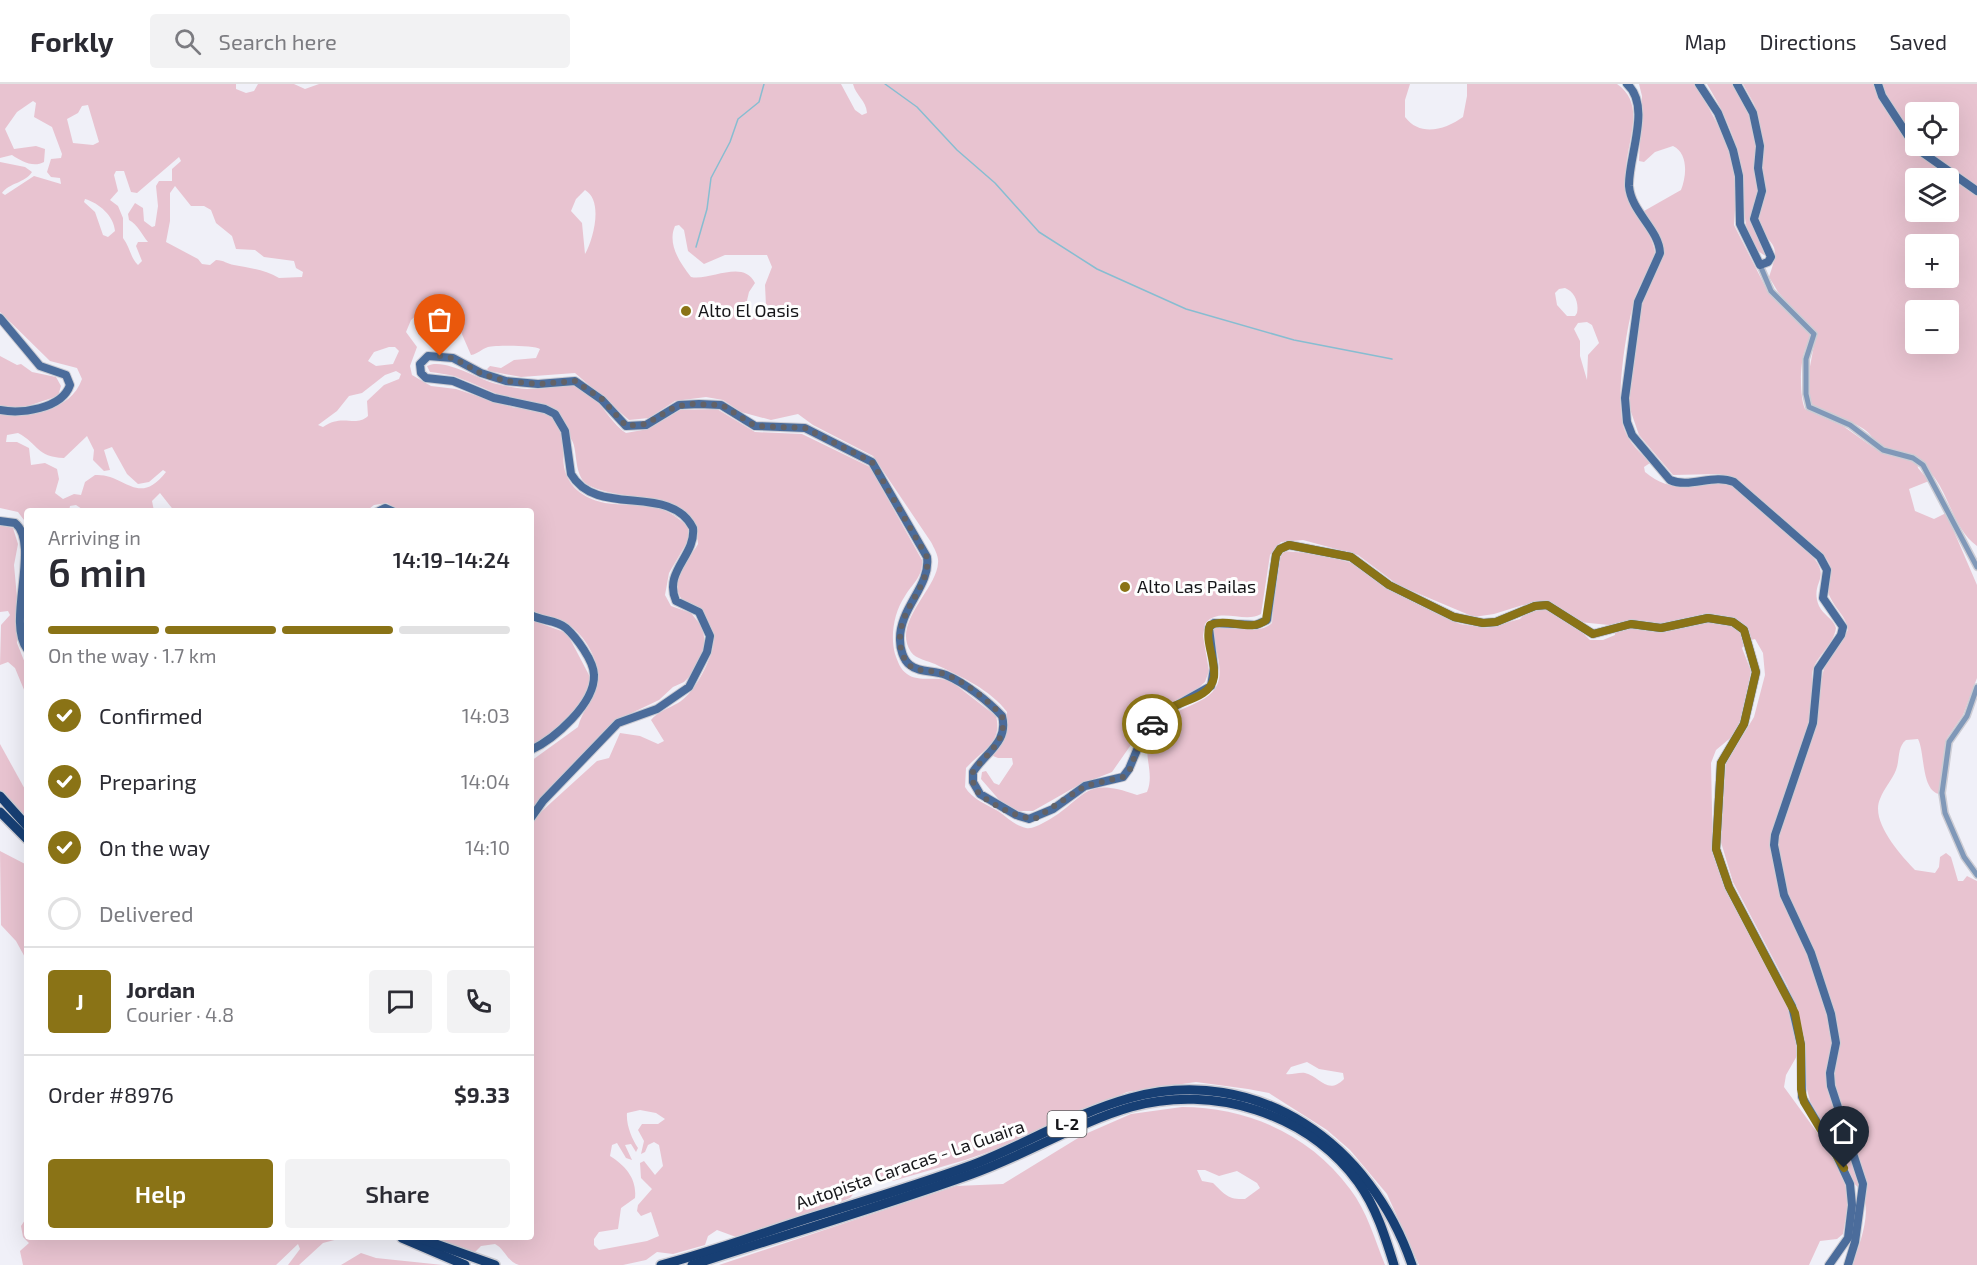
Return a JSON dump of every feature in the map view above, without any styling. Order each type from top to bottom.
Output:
[{"type":"highway","points":[[0,796],[24,823]]},
{"type":"highway","points":[[0,812],[24,836]]},
{"type":"highway","name":"Autopista Caracas - La Guaira","points":[[661,1265],[972,1165],[1119,1101],[1153,1093],[1196,1091],[1260,1102],[1291,1115],[1322,1135],[1354,1165],[1374,1190],[1390,1216],[1412,1265]]},
{"type":"highway","name":"Autopista Caracas - La Guaira","points":[[692,1265],[975,1173],[1122,1110],[1155,1102],[1196,1099],[1237,1105],[1279,1118],[1307,1134],[1334,1156],[1358,1183],[1375,1212],[1394,1265]]},
{"type":"highway","points":[[407,1240],[465,1265]]},
{"type":"highway","points":[[425,1240],[495,1265]]},
{"type":"main road","points":[[1627,84],[1638,98],[1639,108],[1629,187],[1660,253],[1636,312],[1625,390],[1629,430],[1670,480],[1684,483],[1716,478],[1734,482],[1820,557],[1827,570],[1823,598],[1843,627],[1841,635],[1818,669],[1813,723],[1775,835],[1774,845],[1784,894],[1811,953],[1831,1014],[1836,1043],[1830,1086],[1863,1184],[1856,1242],[1848,1265]]},
{"type":"main road","points":[[1699,84],[1719,113],[1733,150],[1739,176],[1740,224],[1760,265],[1770,260],[1771,256],[1754,219],[1762,191],[1758,168],[1760,146],[1753,113],[1737,84]]},
{"type":"main road","points":[[1878,84],[1882,96],[1916,148],[1977,191]]},
{"type":"main road","points":[[0,318],[40,366],[66,375],[70,386],[62,398],[49,405],[16,411],[0,410]]},
{"type":"main road","points":[[534,814],[543,801],[618,723],[672,700],[687,690],[693,680],[707,652],[710,636],[699,612],[676,601],[672,582],[674,573],[693,539],[693,528],[677,513],[657,503],[641,500],[613,500],[591,492],[571,474],[566,430],[555,414],[545,409],[494,398],[453,381],[426,378],[421,373],[420,364],[428,357],[446,356],[482,374],[506,381],[538,384],[575,381],[602,399],[626,426],[652,422],[679,405],[722,405],[755,426],[805,428],[872,462],[927,557],[926,575],[911,600],[904,619],[900,642],[904,658],[915,668],[938,672],[953,679],[1002,716],[1001,735],[994,749],[973,772],[973,782],[980,794],[1023,818],[1042,816],[1085,786],[1118,779],[1126,774],[1142,738],[1161,714],[1204,693],[1210,686],[1214,668],[1208,634],[1210,625],[1218,623],[1256,625],[1266,620],[1276,555],[1280,549],[1289,545],[1348,555],[1362,562],[1389,585],[1445,614],[1475,622],[1496,622],[1543,605],[1552,607],[1593,634],[1631,624],[1661,628],[1708,618],[1739,624],[1756,664],[1744,724],[1721,763],[1716,849],[1729,887],[1792,1006],[1801,1045],[1802,1096],[1836,1154],[1850,1184],[1852,1205],[1848,1238],[1829,1265]]},
{"type":"main road","points":[[0,520],[15,522],[22,532],[24,576],[20,628],[24,644]]},
{"type":"main road","points":[[534,616],[568,630],[584,652],[594,676],[591,689],[570,724],[534,748]]},
{"type":"street","points":[[1760,265],[1771,291],[1814,334],[1806,359],[1806,394],[1809,407],[1843,422],[1883,450],[1913,458],[1923,465],[1977,567]]},
{"type":"street","points":[[1977,687],[1967,717],[1949,742],[1942,798],[1964,857],[1977,875]]},
{"type":"shaded area","points":[[0,84],[236,84],[236,89],[246,93],[254,91],[258,84],[294,84],[305,89],[319,84],[841,84],[855,110],[862,115],[867,113],[866,109],[853,84],[1410,84],[1405,100],[1405,117],[1418,127],[1433,129],[1456,122],[1463,117],[1467,84],[1617,84],[1626,93],[1633,114],[1626,174],[1627,187],[1655,252],[1635,298],[1628,328],[1622,365],[1622,418],[1630,440],[1650,463],[1644,467],[1645,472],[1667,484],[1688,486],[1734,479],[1719,474],[1673,475],[1639,435],[1630,409],[1630,380],[1642,302],[1663,250],[1644,211],[1681,190],[1685,171],[1684,159],[1678,149],[1673,146],[1655,152],[1644,162],[1639,161],[1642,96],[1639,84],[1696,84],[1728,144],[1737,180],[1734,225],[1765,286],[1792,315],[1794,310],[1778,292],[1769,277],[1775,250],[1758,220],[1766,188],[1761,164],[1764,144],[1754,104],[1743,84],[1977,84],[1977,546],[1960,526],[1936,479],[1917,462],[1918,468],[1929,481],[1909,489],[1915,511],[1934,519],[1946,513],[1977,585],[1977,678],[1963,715],[1947,738],[1939,794],[1929,786],[1918,739],[1906,740],[1900,750],[1896,770],[1880,799],[1878,808],[1879,817],[1888,837],[1915,870],[1935,873],[1939,867],[1940,857],[1946,853],[1951,857],[1958,881],[1963,881],[1967,876],[1977,881],[1977,1265],[1852,1265],[1863,1232],[1866,1210],[1860,1190],[1852,1182],[1843,1234],[1837,1239],[1820,1241],[1809,1265],[1419,1265],[1387,1194],[1350,1150],[1327,1130],[1269,1093],[1196,1082],[1127,1092],[997,1149],[965,1160],[893,1181],[867,1178],[850,1198],[815,1212],[736,1237],[717,1230],[708,1236],[705,1245],[673,1254],[657,1252],[646,1260],[623,1265],[519,1265],[512,1262],[495,1244],[481,1246],[475,1252],[443,1242],[442,1240],[534,1240],[534,820],[597,761],[609,758],[620,733],[640,736],[658,744],[664,741],[651,720],[683,699],[702,675],[711,654],[713,642],[705,624],[682,600],[677,579],[683,565],[698,544],[696,524],[674,507],[644,498],[599,490],[588,485],[579,474],[574,445],[568,437],[563,460],[565,470],[574,487],[583,494],[605,503],[656,507],[688,526],[689,539],[669,573],[665,595],[671,606],[691,613],[703,628],[705,647],[684,682],[673,687],[659,700],[617,720],[534,810],[534,759],[578,727],[596,688],[598,672],[588,645],[576,631],[566,624],[534,611],[534,508],[394,508],[387,503],[370,508],[172,508],[160,493],[152,501],[153,508],[80,508],[76,505],[70,508],[24,508],[24,520],[18,512],[0,508],[0,415],[36,412],[59,405],[76,390],[82,379],[77,368],[50,361],[0,312],[0,162],[25,167],[32,172],[25,179],[5,190],[2,193],[5,195],[34,176],[61,184],[60,178],[51,177],[47,172],[51,159],[61,158],[62,154],[52,127],[34,117],[36,103],[33,101],[17,112],[5,129],[14,149],[36,146],[45,149],[44,162],[31,164],[12,155],[0,158]],"holes":[[[88,105],[99,142],[93,145],[73,143],[67,119],[78,113],[82,106]],[[179,157],[181,161],[172,169],[172,181],[159,181],[156,186],[158,206],[155,226],[152,227],[144,221],[143,208],[135,203],[128,214],[129,220],[148,242],[138,242],[136,246],[142,261],[138,265],[123,238],[123,218],[118,206],[110,200],[118,191],[114,175],[116,171],[124,171],[131,192],[137,193]],[[175,186],[191,206],[204,206],[211,210],[216,223],[232,236],[236,249],[255,250],[264,257],[294,261],[296,268],[303,272],[302,277],[279,278],[263,271],[219,260],[210,265],[202,264],[198,259],[166,242],[170,221],[170,193]],[[585,190],[591,195],[595,221],[585,254],[582,223],[571,211],[576,199]],[[85,199],[95,204],[109,215],[115,231],[108,237],[103,235],[95,212],[84,202]],[[679,225],[684,230],[688,251],[704,264],[725,255],[767,255],[772,267],[765,285],[766,306],[764,311],[751,317],[744,313],[749,292],[755,283],[743,272],[691,277],[679,259],[674,246],[675,226]],[[1565,288],[1574,295],[1577,302],[1575,316],[1567,316],[1557,305],[1555,293]],[[423,310],[444,320],[461,332],[471,355],[492,346],[523,346],[540,349],[536,358],[514,360],[501,368],[490,366],[487,369],[521,377],[575,373],[629,420],[649,418],[675,401],[706,397],[723,400],[741,412],[771,420],[798,414],[813,425],[873,456],[931,542],[938,558],[936,573],[931,584],[910,618],[906,641],[911,652],[916,656],[974,684],[1007,712],[1006,732],[993,756],[1012,758],[1013,764],[999,785],[994,783],[986,771],[982,772],[981,779],[1001,802],[1018,811],[1033,811],[1077,786],[1112,772],[1151,716],[1194,692],[1205,682],[1209,671],[1203,636],[1205,624],[1217,616],[1255,617],[1261,614],[1270,555],[1281,542],[1303,540],[1358,555],[1398,585],[1474,617],[1494,614],[1523,605],[1528,610],[1520,619],[1487,628],[1460,624],[1388,589],[1352,563],[1320,554],[1283,551],[1277,561],[1272,623],[1258,629],[1227,626],[1212,629],[1219,679],[1209,695],[1169,716],[1153,730],[1147,746],[1150,776],[1147,792],[1137,795],[1104,787],[1094,789],[1085,793],[1057,815],[1032,828],[1026,828],[975,798],[965,787],[966,768],[994,740],[997,733],[996,716],[952,682],[912,677],[898,663],[893,640],[896,617],[901,602],[919,575],[922,560],[870,467],[802,434],[755,432],[717,409],[680,410],[648,429],[626,433],[594,398],[574,386],[516,388],[490,382],[443,364],[427,366],[430,372],[454,376],[518,405],[515,408],[456,389],[431,386],[412,375],[410,366],[417,347],[406,332],[411,320]],[[1587,322],[1592,325],[1599,343],[1588,355],[1587,380],[1580,356],[1580,341],[1574,329],[1578,323]],[[1810,343],[1814,345],[1808,377],[1810,403],[1817,409],[1864,429],[1876,444],[1874,448],[1843,426],[1805,409],[1801,374],[1804,354]],[[389,347],[395,347],[399,351],[393,364],[376,366],[368,361],[374,352]],[[396,371],[401,374],[399,379],[384,385],[367,401],[368,416],[358,421],[337,421],[323,427],[318,425],[337,411],[349,396],[362,393],[385,375]],[[18,433],[43,453],[64,458],[87,436],[94,450],[93,460],[104,471],[110,470],[104,450],[112,447],[127,474],[138,484],[149,482],[163,470],[166,472],[156,482],[139,488],[106,476],[95,475],[85,482],[81,495],[74,494],[63,499],[55,493],[59,479],[57,469],[45,463],[31,465],[29,448],[17,442],[6,442],[7,435]],[[1812,545],[1828,562],[1831,568],[1828,583],[1830,597],[1848,630],[1825,665],[1820,684],[1814,687],[1813,670],[1834,636],[1836,628],[1819,606],[1817,590],[1821,573],[1814,558],[1804,548]],[[1579,622],[1609,625],[1615,630],[1615,635],[1603,640],[1590,640],[1577,627]],[[1755,639],[1763,653],[1765,675],[1754,717],[1726,763],[1720,839],[1733,882],[1788,987],[1789,993],[1732,900],[1713,855],[1711,763],[1716,750],[1734,735],[1742,718],[1751,671],[1742,648],[1747,641]],[[1798,1054],[1810,1101],[1836,1147],[1827,1146],[1784,1087],[1786,1075]],[[1307,1062],[1319,1069],[1343,1073],[1344,1079],[1333,1086],[1328,1085],[1305,1073],[1286,1074],[1291,1067]],[[640,1110],[656,1113],[665,1119],[658,1124],[642,1124],[638,1130],[644,1141],[641,1154],[645,1152],[648,1145],[654,1142],[659,1145],[663,1166],[655,1175],[644,1161],[640,1163],[641,1178],[652,1189],[638,1205],[637,1211],[641,1216],[651,1212],[659,1236],[647,1241],[599,1250],[594,1245],[594,1239],[599,1232],[618,1229],[621,1208],[635,1198],[632,1179],[621,1164],[610,1156],[612,1145],[617,1143],[626,1158],[632,1160],[625,1145],[631,1144],[636,1152],[638,1148],[627,1122],[627,1113]]]},
{"type":"shaded area","points":[[1707,84],[1734,84],[1750,114],[1757,145],[1757,195],[1751,218],[1766,256],[1757,249],[1750,238],[1744,211],[1739,156],[1726,119]]},
{"type":"shaded area","points":[[0,356],[17,365],[21,364],[32,372],[56,377],[61,386],[58,396],[25,407],[0,407]]},
{"type":"shaded area","points":[[0,525],[13,528],[18,544],[14,565],[18,608],[17,643],[24,660],[24,690],[15,668],[8,662],[0,665],[1,625],[10,615],[8,611],[0,612]]},
{"type":"shaded area","points":[[534,621],[567,633],[590,677],[587,689],[576,709],[551,734],[534,744]]},
{"type":"shaded area","points":[[0,744],[24,788],[24,817],[0,790]]},
{"type":"shaded area","points":[[0,851],[24,863],[24,956],[16,941],[1,925]]},
{"type":"shaded area","points":[[1182,1107],[1206,1108],[1253,1119],[1297,1139],[1316,1153],[1350,1189],[1366,1216],[1385,1265],[719,1265],[956,1186],[1003,1184],[1083,1135],[1131,1114]],"holes":[[[1197,1170],[1205,1170],[1219,1176],[1237,1171],[1257,1183],[1260,1188],[1245,1199],[1230,1197],[1213,1183],[1202,1181]]]},
{"type":"shaded area","points":[[24,1222],[24,1238],[23,1237],[21,1226]]},
{"type":"shaded area","points":[[26,1240],[334,1240],[323,1243],[299,1265],[288,1265],[300,1249],[298,1244],[276,1265],[23,1265],[20,1251],[29,1243]]},
{"type":"shaded area","points":[[361,1253],[376,1258],[443,1265],[341,1265]]},
{"type":"waterway","points":[[696,247],[707,209],[711,178],[730,142],[738,119],[759,102],[764,84]]},
{"type":"waterway","points":[[885,84],[917,107],[957,150],[995,183],[1039,232],[1097,269],[1186,309],[1294,340],[1392,359]]},
{"type":"way so far","points":[[440,356],[453,358],[497,380],[525,384],[575,381],[602,399],[626,426],[652,422],[679,405],[722,405],[749,424],[761,427],[805,428],[846,451],[872,462],[922,546],[928,562],[926,575],[911,600],[904,619],[900,635],[904,658],[910,666],[945,674],[962,684],[1002,716],[1004,724],[1001,735],[994,749],[973,772],[973,782],[980,794],[1016,815],[1029,819],[1042,816],[1085,786],[1123,777],[1130,769],[1139,744],[1152,724]]},
{"type":"place","name":"Alto El Oasis","points":[[686,311]]},
{"type":"place","name":"Alto Las Pailas","points":[[1125,587]]},
{"type":"route","points":[[1152,724],[1165,711],[1208,690],[1214,675],[1208,634],[1210,625],[1214,623],[1256,625],[1266,620],[1269,615],[1276,555],[1280,549],[1289,545],[1348,555],[1362,562],[1389,585],[1445,614],[1475,622],[1496,622],[1523,610],[1547,605],[1588,633],[1593,634],[1602,634],[1631,624],[1661,628],[1708,618],[1739,624],[1744,630],[1757,668],[1744,724],[1721,763],[1716,849],[1729,887],[1795,1013],[1801,1045],[1800,1070],[1804,1102],[1844,1168]]}]
